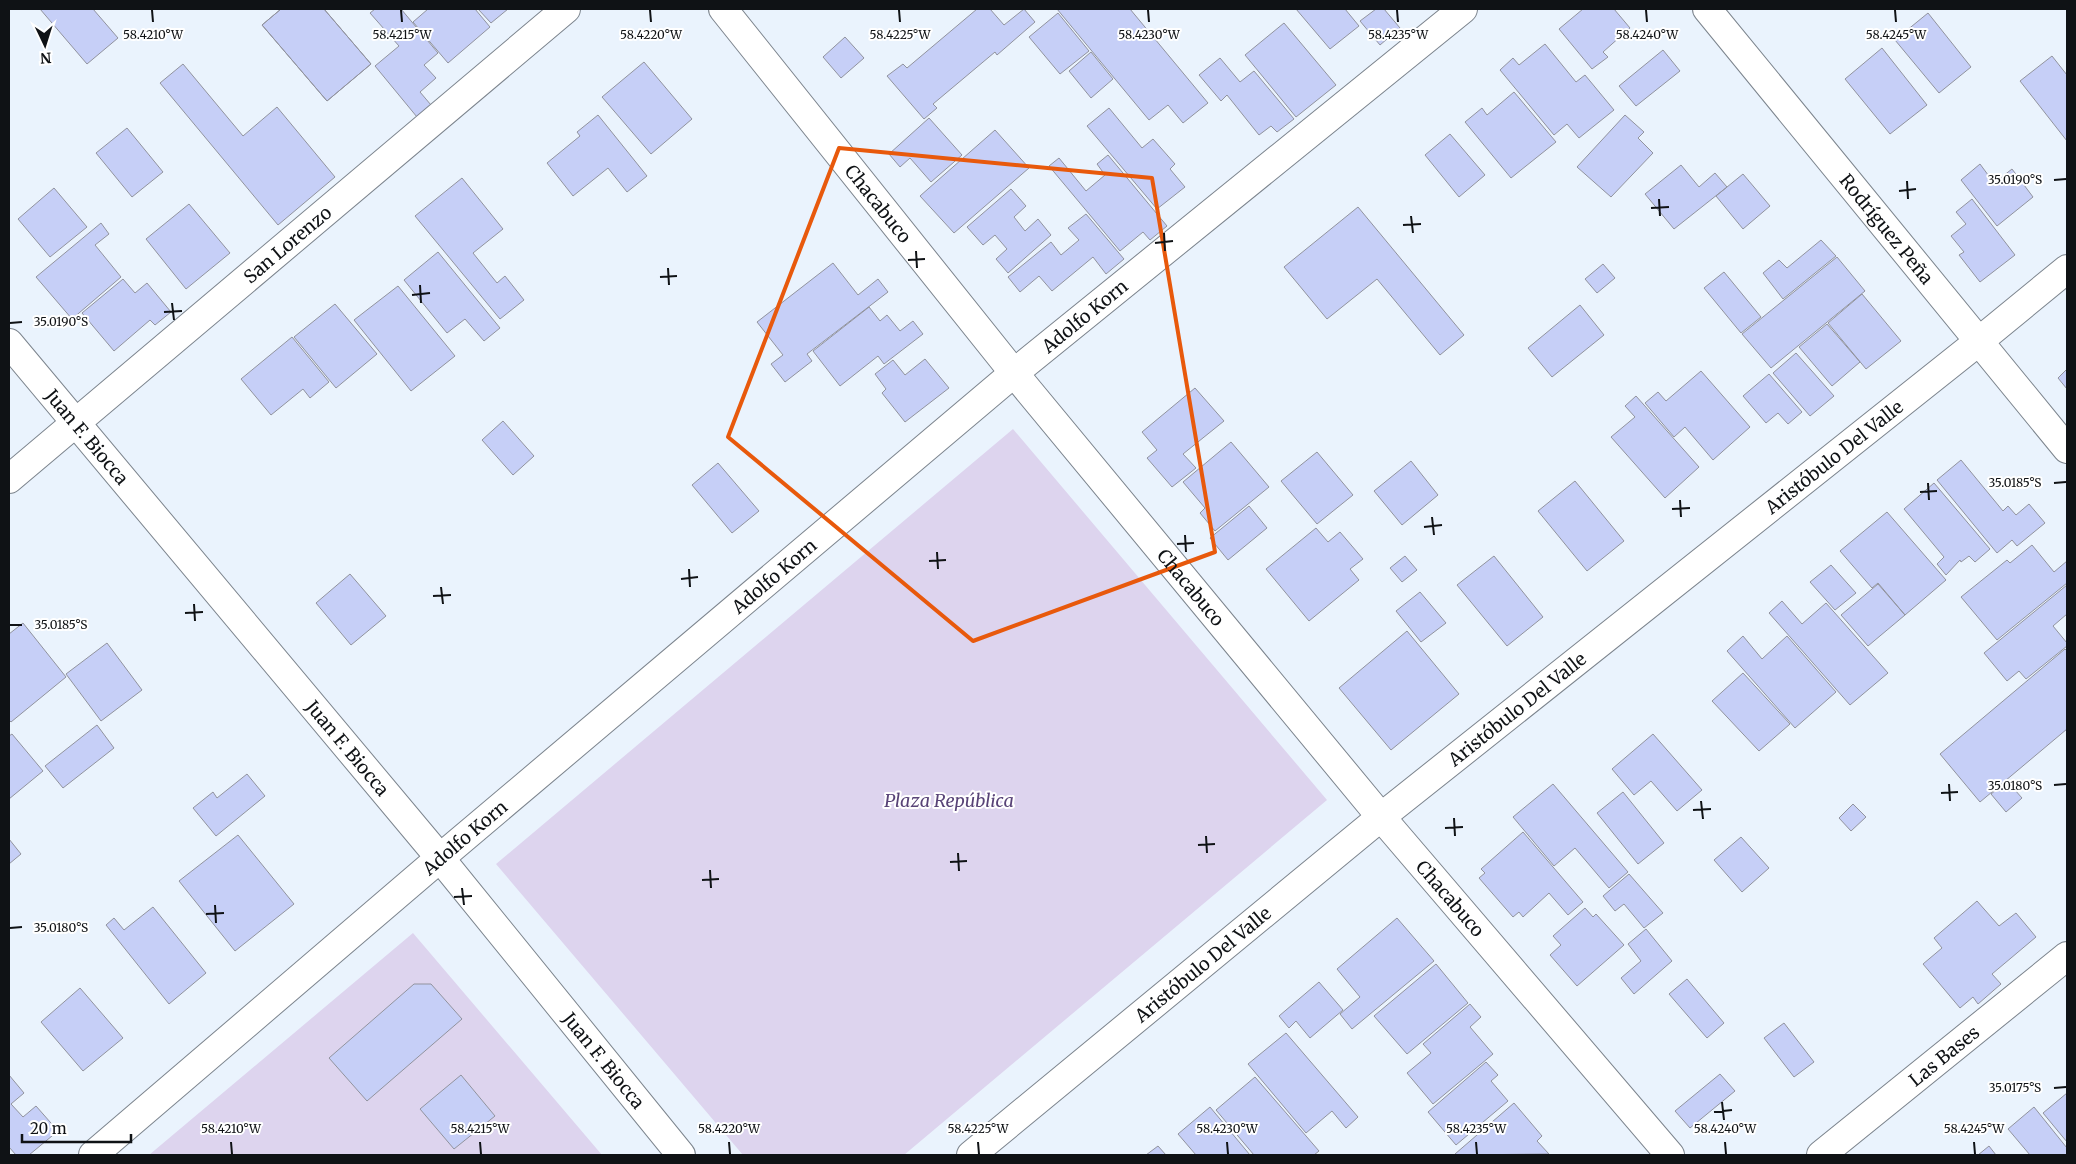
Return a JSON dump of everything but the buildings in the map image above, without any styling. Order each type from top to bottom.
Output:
[{"type":"street","name":"San Lorenzo","points":[[9,479],[566,9]]},
{"type":"street","name":"Chacabuco","points":[[723,9],[1014,373],[1381,817],[1670,1155]]},
{"type":"street","name":"Adolfo Korn","points":[[93,1155],[440,858],[1014,373],[1463,9]]},
{"type":"street","name":"Rodríguez Peña","points":[[1707,9],[2067,449]]},
{"type":"street","name":"Aristóbulo Del Valle","points":[[971,1155],[1381,817],[2067,269]]},
{"type":"street","name":"Juan F. Biocca","points":[[9,343],[440,858],[680,1155]]},
{"type":"street","name":"Las Bases","points":[[1821,1155],[2067,956]]},
{"type":"highlighted area","points":[[839,148],[1152,178],[1215,552],[973,641],[728,437]]},
{"type":"green space","name":"Plaza República","points":[[1013,429],[1327,800],[904,1155],[743,1155],[496,864]]},
{"type":"green space","points":[[413,933],[602,1155],[149,1155]]}]
